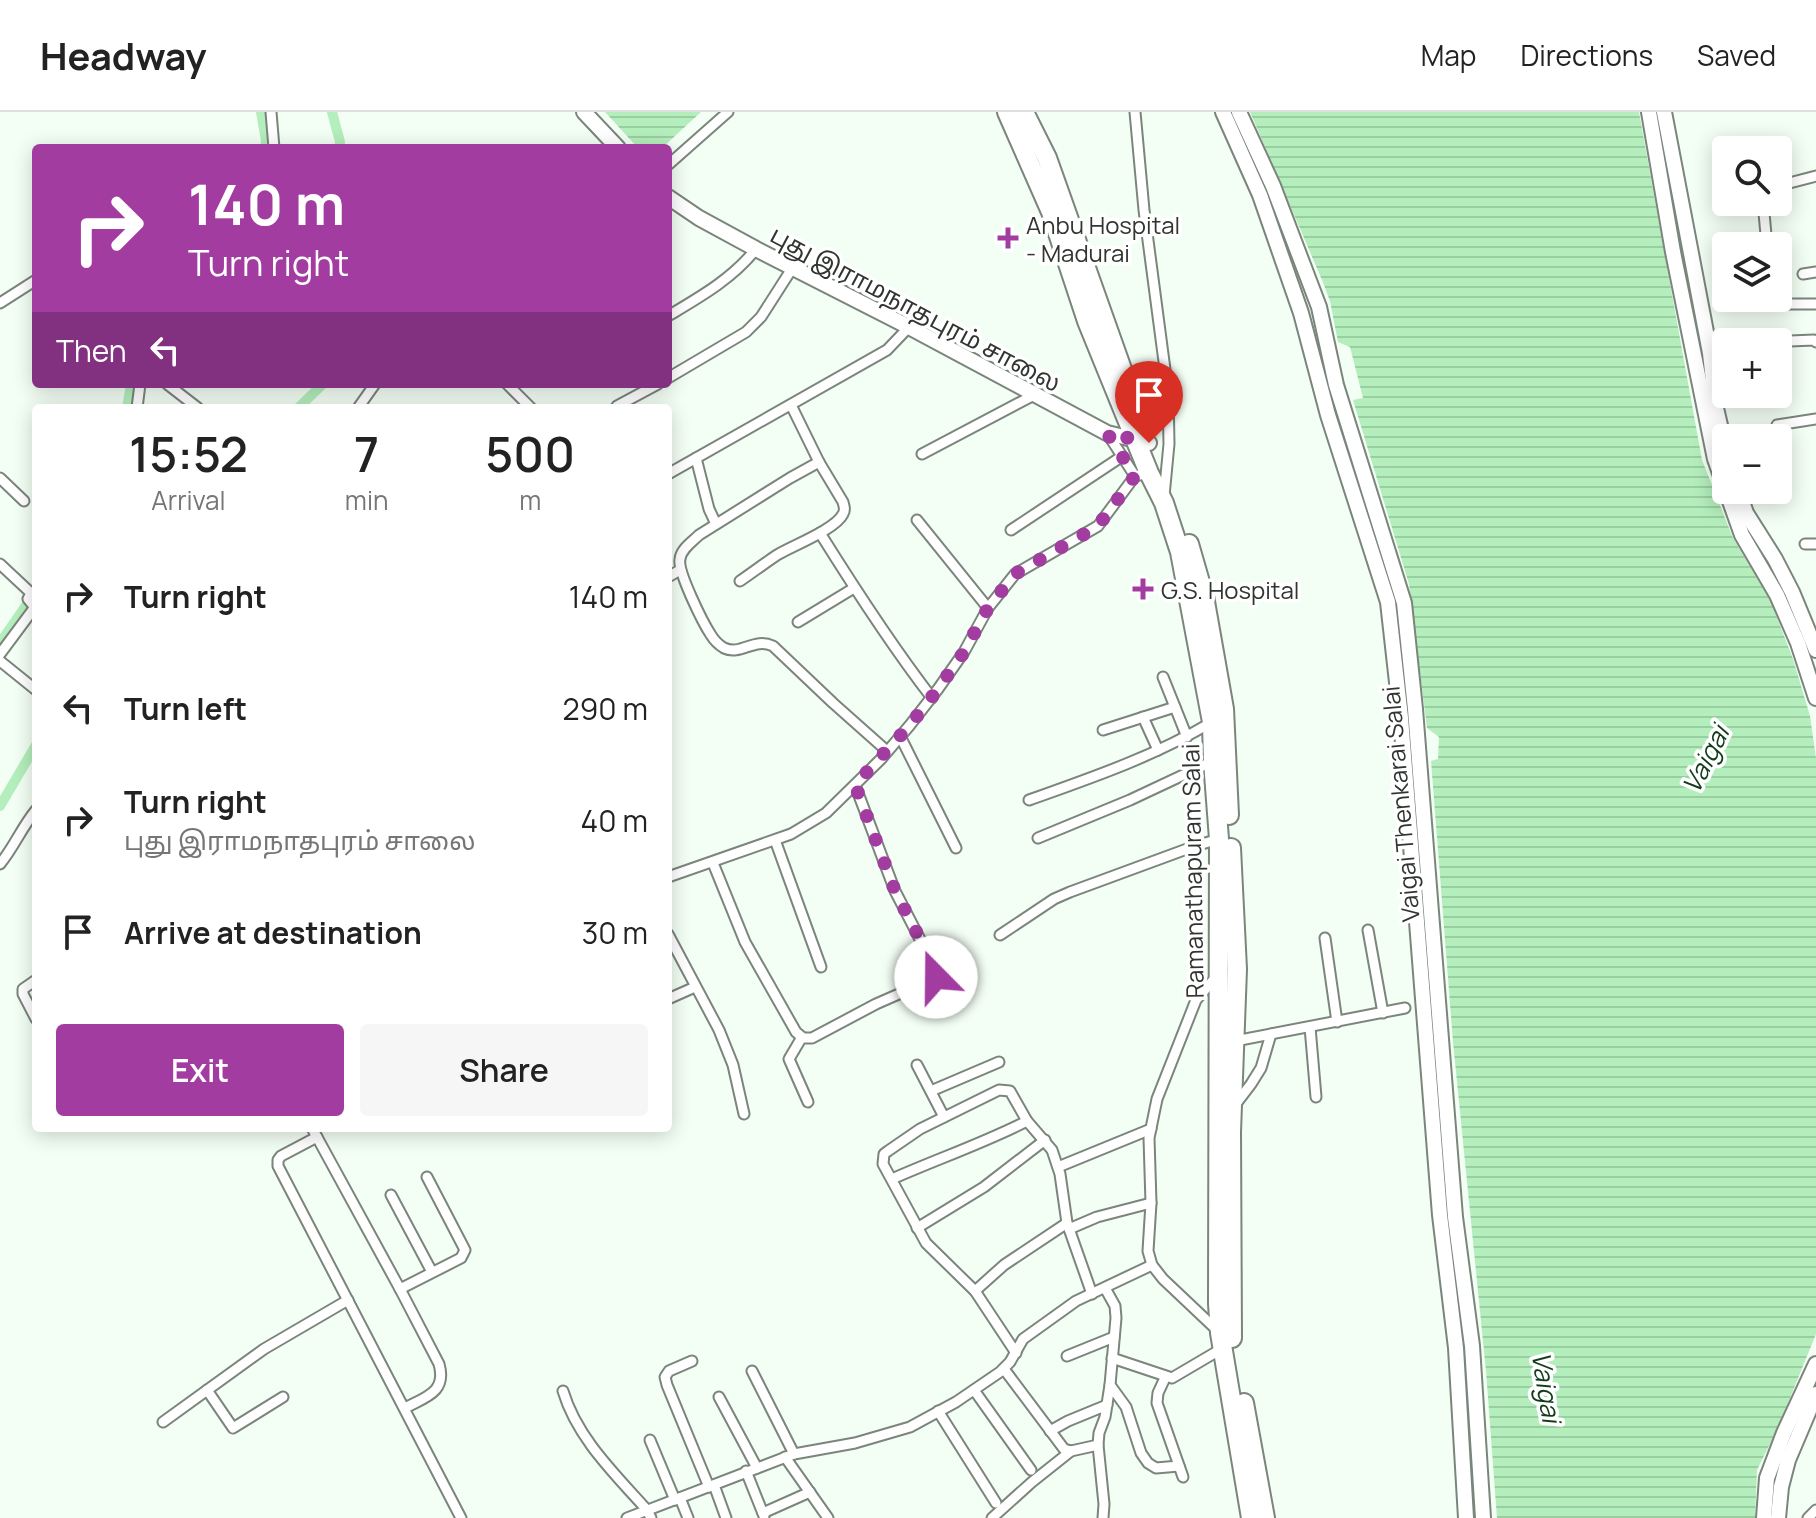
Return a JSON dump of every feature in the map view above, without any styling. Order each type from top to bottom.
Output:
[{"type":"highway","name":"Ramanathapuram Salai","points":[[1007,112],[1051,212],[1087,321],[1189,544],[1204,596],[1224,709],[1237,969],[1232,1108],[1232,1342],[1265,1518]]},
{"type":"highway","name":"Ramanathapuram Salai","points":[[1024,112],[1047,158],[1127,386],[1142,442],[1142,474],[1164,494],[1180,552],[1212,722],[1220,923],[1218,1304],[1251,1518]]},
{"type":"main road","points":[[584,112],[614,144]]},
{"type":"main road","name":"Vaigai Thenkarai Salai","points":[[1223,112],[1260,195],[1301,313],[1328,415],[1388,602],[1401,718],[1440,1215],[1456,1348],[1466,1518]]},
{"type":"main road","name":"Vaigai Thenkarai Salai","points":[[1239,112],[1273,186],[1319,307],[1336,385],[1404,603],[1455,1217],[1472,1346],[1483,1518]]},
{"type":"main road","points":[[1649,112],[1673,252],[1715,459],[1742,535],[1777,595],[1798,643],[1816,698]]},
{"type":"main road","points":[[1664,112],[1710,353],[1720,424]]},
{"type":"main road","name":"புது இராமநாதபுரம் சாலை","points":[[672,203],[1107,433],[1142,442]]},
{"type":"main road","points":[[1743,504],[1792,592],[1816,650]]},
{"type":"main road","points":[[1764,1518],[1767,1478],[1816,1364]]},
{"type":"main road","points":[[1778,1518],[1788,1460],[1816,1394]]},
{"type":"street","points":[[271,112],[274,144]]},
{"type":"street","points":[[672,161],[728,112]]},
{"type":"street","points":[[1135,112],[1144,210],[1168,392],[1169,444],[1164,494]]},
{"type":"street","points":[[1792,182],[1816,176]]},
{"type":"street","points":[[672,314],[723,282],[756,249]]},
{"type":"street","points":[[672,376],[746,332],[761,317],[793,267]]},
{"type":"street","points":[[1803,274],[1816,272]]},
{"type":"street","points":[[0,303],[32,283]]},
{"type":"street","points":[[1792,302],[1816,304]]},
{"type":"street","points":[[672,472],[887,350],[909,327]]},
{"type":"street","points":[[1792,341],[1816,342]]},
{"type":"street","points":[[172,388],[193,404]]},
{"type":"street","points":[[511,388],[527,404]]},
{"type":"street","points":[[621,404],[651,388]]},
{"type":"street","points":[[922,454],[1034,395]]},
{"type":"street","points":[[740,581],[778,554],[820,533],[843,515],[844,508],[791,405]]},
{"type":"street","points":[[1784,424],[1816,419]]},
{"type":"street","points":[[672,876],[791,834],[826,813],[855,785],[932,698],[964,652],[988,608],[1015,574],[1098,526],[1142,474],[1121,457],[1107,433]]},
{"type":"street","points":[[1011,530],[1121,457]]},
{"type":"street","points":[[696,458],[716,524]]},
{"type":"street","points":[[819,462],[716,524],[687,546],[679,557],[680,570],[712,637],[721,646],[728,650],[738,650],[760,642],[773,646],[887,751]]},
{"type":"street","points":[[0,478],[24,501]]},
{"type":"street","points":[[917,520],[988,608]]},
{"type":"street","points":[[820,533],[901,658],[932,698]]},
{"type":"street","points":[[1805,544],[1816,544]]},
{"type":"street","points":[[0,564],[32,599]]},
{"type":"street","points":[[672,575],[680,570]]},
{"type":"street","points":[[798,622],[854,588]]},
{"type":"street","points":[[0,654],[32,602]]},
{"type":"street","points":[[0,661],[32,687]]},
{"type":"street","points":[[1163,677],[1187,737]]},
{"type":"street","points":[[1103,730],[1175,707]]},
{"type":"street","points":[[1143,717],[1158,750]]},
{"type":"street","points":[[1029,800],[1158,750],[1212,722]]},
{"type":"street","points":[[900,736],[956,848]]},
{"type":"street","points":[[1038,838],[1213,761]]},
{"type":"street","points":[[713,863],[745,942],[796,1032],[802,1037],[812,1038],[876,1004],[927,982],[937,975],[895,891],[855,785]]},
{"type":"street","points":[[0,864],[32,815]]},
{"type":"street","points":[[1000,935],[1054,899],[1219,839]]},
{"type":"street","points":[[775,840],[821,967]]},
{"type":"street","points":[[1368,930],[1383,1013]]},
{"type":"street","points":[[1325,938],[1337,1022]]},
{"type":"street","points":[[672,942],[719,1030],[733,1065],[744,1114]]},
{"type":"street","points":[[1112,1358],[1165,1378],[1177,1377],[1222,1340],[1152,1265],[1148,1251],[1151,1203],[1149,1138],[1157,1099],[1196,1000],[1218,975],[1237,969]]},
{"type":"street","points":[[32,983],[23,989],[32,1010]]},
{"type":"street","points":[[672,997],[695,987]]},
{"type":"street","points":[[1235,1041],[1405,1008]]},
{"type":"street","points":[[1310,1027],[1316,1097]]},
{"type":"street","points":[[1232,1108],[1261,1068],[1271,1034]]},
{"type":"street","points":[[802,1037],[789,1059],[808,1102]]},
{"type":"street","points":[[931,1091],[999,1062]]},
{"type":"street","points":[[917,1065],[944,1117]]},
{"type":"street","points":[[1016,1353],[975,1291],[931,1250],[883,1164],[884,1154],[920,1129],[999,1090],[1005,1089],[1013,1094],[1027,1121],[1052,1150],[1068,1226],[1092,1294]]},
{"type":"street","points":[[892,1179],[1027,1121]]},
{"type":"street","points":[[1058,1167],[1151,1129]]},
{"type":"street","points":[[405,1408],[440,1385],[442,1375],[439,1364],[314,1132],[281,1156],[278,1166],[461,1518]]},
{"type":"street","points":[[917,1228],[984,1187],[1045,1140]]},
{"type":"street","points":[[400,1289],[461,1258],[465,1250],[427,1177]]},
{"type":"street","points":[[391,1195],[432,1272]]},
{"type":"street","points":[[975,1291],[1004,1265],[1068,1226],[1151,1203]]},
{"type":"street","points":[[627,1518],[649,1514],[677,1499],[790,1456],[855,1443],[910,1427],[1004,1369],[1027,1336],[1076,1301],[1152,1265]]},
{"type":"street","points":[[1103,1518],[1098,1445],[1110,1385],[1115,1306],[1105,1288]]},
{"type":"street","points":[[163,1422],[264,1349],[348,1300]]},
{"type":"street","points":[[1067,1356],[1114,1337]]},
{"type":"street","points":[[692,1361],[669,1371],[665,1377],[726,1518]]},
{"type":"street","points":[[1004,1369],[1064,1449],[1071,1451]]},
{"type":"street","points":[[752,1371],[790,1456],[828,1518]]},
{"type":"street","points":[[1165,1378],[1157,1403],[1183,1477]]},
{"type":"street","points":[[1110,1385],[1126,1407],[1141,1453],[1148,1463],[1156,1468],[1179,1466]]},
{"type":"street","points":[[207,1390],[233,1428],[283,1397]]},
{"type":"street","points":[[974,1390],[1031,1470]]},
{"type":"street","points":[[563,1391],[570,1412],[605,1463],[649,1514]]},
{"type":"street","points":[[719,1397],[757,1468]]},
{"type":"street","points":[[1050,1431],[1107,1405]]},
{"type":"street","points":[[938,1411],[996,1503]]},
{"type":"street","points":[[650,1440],[688,1518]]},
{"type":"street","points":[[992,1518],[1071,1451],[1098,1445]]},
{"type":"street","points":[[746,1471],[764,1516],[810,1492]]},
{"type":"street","points":[[1808,1518],[1816,1510]]},
{"type":"water","points":[[605,112],[701,112],[666,144],[634,144]]},
{"type":"water","name":"Vaigai","points":[[1250,112],[1639,112],[1702,460],[1712,485],[1712,504],[1719,504],[1733,538],[1771,602],[1810,716],[1816,758],[1816,1334],[1777,1430],[1757,1470],[1755,1518],[1497,1518],[1486,1371],[1453,1042],[1431,761],[1438,759],[1439,737],[1427,728],[1409,584],[1353,400],[1363,398],[1350,347],[1338,342],[1330,301]]},
{"type":"waterway","points":[[261,112],[266,144]]},
{"type":"waterway","points":[[332,112],[340,144]]},
{"type":"waterway","points":[[128,404],[130,388]]},
{"type":"waterway","points":[[302,404],[319,388]]},
{"type":"waterway","points":[[0,643],[32,600]]},
{"type":"waterway","points":[[0,806],[32,752]]},
{"type":"place","name":"Anbu Hospital - Madurai","points":[[1008,238]]},
{"type":"place","name":"G.S. Hospital","points":[[1143,589]]},
{"type":"route","points":[[936,977],[937,972],[895,891],[855,785],[881,759],[938,689],[964,652],[988,608],[1015,574],[1092,531],[1105,519],[1135,476],[1107,433],[1149,443]]}]
